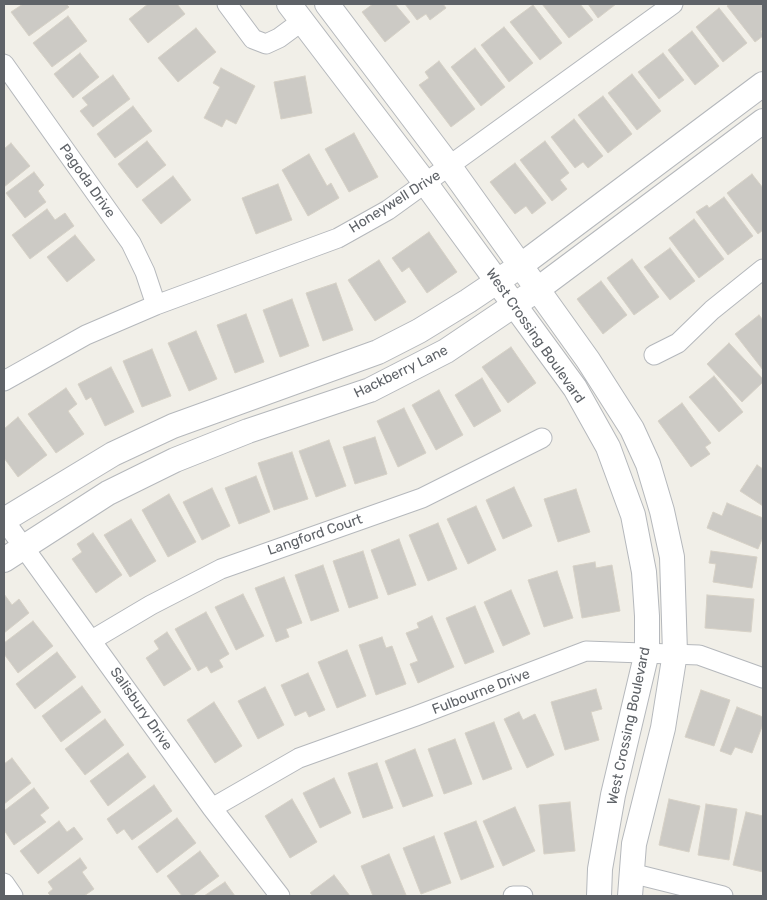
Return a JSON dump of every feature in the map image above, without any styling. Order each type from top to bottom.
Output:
[{"type":"street","points":[[227,4],[253,39],[266,44],[279,38],[295,12]]},
{"type":"street","name":"West Crossing Boulevard","points":[[327,4],[450,167],[588,360],[632,429],[648,464],[662,510],[672,557],[675,653],[663,728],[640,818],[630,885]]},
{"type":"street","name":"Honeywell Drive","points":[[4,381],[86,335],[156,305],[338,238],[388,210],[673,4]]},
{"type":"street","name":"West Crossing Boulevard","points":[[295,12],[426,184],[575,388],[608,447],[633,515],[644,572],[647,652],[613,795],[600,869],[599,896]]},
{"type":"street","name":"Pagoda Drive","points":[[4,64],[131,244],[145,272],[156,305]]},
{"type":"street","name":"Hackberry Lane","points":[[4,520],[113,454],[200,416],[378,352],[419,331],[520,266],[763,84]]},
{"type":"street","name":"Hackberry Lane","points":[[4,560],[108,493],[175,460],[248,431],[370,390],[446,351],[538,290],[763,121]]},
{"type":"street","points":[[654,355],[678,343],[712,310],[763,269]]},
{"type":"street","name":"Langford Court","points":[[92,640],[151,605],[221,569],[422,498],[542,438]]},
{"type":"street","name":"Salisbury Drive","points":[[4,520],[212,808],[280,896]]},
{"type":"street","name":"Fulbourne Drive","points":[[212,808],[299,758],[586,652],[647,652],[699,655],[763,678]]},
{"type":"street","points":[[4,883],[14,896]]},
{"type":"street","points":[[630,885],[722,896]]},
{"type":"street","points":[[513,896],[523,896]]},
{"type":"building","points":[[23,4],[66,4],[69,7],[29,36],[11,12]]},
{"type":"building","points":[[148,4],[177,4],[185,14],[148,43],[129,19]]},
{"type":"building","points":[[373,4],[395,4],[410,22],[385,42],[362,12]]},
{"type":"building","points":[[405,4],[443,4],[446,8],[430,20],[426,14],[417,20]]},
{"type":"building","points":[[542,4],[580,4],[593,20],[569,38]]},
{"type":"building","points":[[588,4],[616,4],[598,18]]},
{"type":"building","points":[[730,4],[763,4],[763,29],[761,31],[763,36],[755,42],[727,6]]},
{"type":"building","points":[[533,5],[562,43],[540,60],[510,22]]},
{"type":"building","points":[[719,8],[747,43],[723,62],[696,27]]},
{"type":"building","points":[[68,16],[87,41],[52,67],[33,43]]},
{"type":"building","points":[[504,27],[533,63],[509,82],[481,45]]},
{"type":"building","points":[[196,28],[216,52],[178,82],[158,58]]},
{"type":"building","points":[[692,31],[719,66],[695,85],[668,50]]},
{"type":"building","points":[[475,48],[505,87],[481,106],[451,67]]},
{"type":"building","points":[[80,53],[99,77],[73,98],[54,74]]},
{"type":"building","points":[[663,53],[684,80],[659,99],[638,72]]},
{"type":"building","points":[[439,61],[475,109],[451,127],[419,85],[429,78],[425,72]]},
{"type":"building","points":[[221,68],[255,86],[236,124],[226,119],[222,127],[204,118],[220,87],[213,83]]},
{"type":"building","points":[[632,74],[661,111],[637,130],[608,93]]},
{"type":"building","points":[[113,75],[130,99],[93,127],[80,111],[88,105],[82,98]]},
{"type":"building","points":[[305,76],[312,113],[281,119],[274,82]]},
{"type":"building","points":[[603,96],[632,134],[608,153],[578,115]]},
{"type":"building","points":[[133,106],[152,131],[115,158],[97,134]]},
{"type":"building","points":[[574,119],[603,156],[588,168],[583,162],[575,168],[551,137]]},
{"type":"building","points":[[354,133],[378,177],[349,192],[325,149]]},
{"type":"building","points":[[147,141],[166,165],[137,188],[118,164]]},
{"type":"building","points":[[545,141],[569,173],[560,180],[567,189],[552,201],[520,160]]},
{"type":"building","points":[[11,143],[30,166],[4,187],[4,149]]},
{"type":"building","points":[[309,154],[327,186],[331,183],[339,198],[308,216],[282,170]]},
{"type":"building","points":[[515,163],[546,203],[532,214],[526,206],[515,214],[490,182]]},
{"type":"building","points":[[34,172],[44,185],[38,191],[46,202],[25,218],[6,193]]},
{"type":"building","points":[[752,174],[763,188],[763,230],[758,234],[727,193]]},
{"type":"building","points":[[173,176],[191,200],[161,224],[142,200]]},
{"type":"building","points":[[278,184],[292,220],[256,234],[242,198]]},
{"type":"building","points":[[724,197],[753,236],[728,255],[696,212],[707,205],[709,208]]},
{"type":"building","points":[[47,209],[55,220],[65,213],[74,226],[30,259],[12,235]]},
{"type":"building","points":[[694,219],[724,259],[699,278],[669,238]]},
{"type":"building","points":[[429,232],[457,272],[427,293],[409,267],[402,272],[392,258]]},
{"type":"building","points":[[75,235],[95,260],[67,282],[47,257]]},
{"type":"building","points":[[670,248],[695,281],[670,300],[644,267]]},
{"type":"building","points":[[632,259],[659,297],[634,315],[607,278]]},
{"type":"building","points":[[379,260],[406,302],[375,321],[348,280]]},
{"type":"building","points":[[601,281],[627,315],[603,334],[577,299]]},
{"type":"building","points":[[336,283],[353,330],[323,341],[306,293]]},
{"type":"building","points":[[292,299],[309,346],[280,357],[263,310]]},
{"type":"building","points":[[246,314],[264,362],[235,373],[217,325]]},
{"type":"building","points":[[759,315],[763,320],[763,370],[735,334]]},
{"type":"building","points":[[196,331],[217,379],[189,391],[168,343]]},
{"type":"building","points":[[729,343],[763,379],[763,382],[742,402],[707,364]]},
{"type":"building","points":[[511,347],[536,383],[508,403],[482,367]]},
{"type":"building","points":[[152,349],[171,396],[142,407],[123,361]]},
{"type":"building","points":[[111,367],[134,412],[105,426],[91,397],[86,400],[78,384]]},
{"type":"building","points":[[714,376],[743,412],[719,432],[689,397]]},
{"type":"building","points":[[482,378],[501,411],[474,427],[455,395]]},
{"type":"building","points":[[66,388],[77,404],[68,411],[84,434],[56,453],[28,414]]},
{"type":"building","points":[[439,390],[463,435],[436,450],[412,405]]},
{"type":"building","points":[[682,403],[711,443],[705,447],[710,454],[691,467],[658,421]]},
{"type":"building","points":[[404,408],[426,453],[398,467],[377,421]]},
{"type":"building","points":[[18,417],[47,455],[18,477],[4,458],[4,429]]},
{"type":"building","points":[[375,437],[387,474],[355,484],[343,447]]},
{"type":"building","points":[[329,440],[346,486],[316,497],[299,451]]},
{"type":"building","points":[[292,452],[308,499],[274,510],[258,463]]},
{"type":"building","points":[[757,465],[763,469],[763,506],[740,491]]},
{"type":"building","points":[[256,476],[270,512],[239,524],[225,488]]},
{"type":"building","points":[[514,487],[532,526],[503,539],[486,500]]},
{"type":"building","points":[[212,488],[230,526],[202,540],[183,502]]},
{"type":"building","points":[[576,489],[590,532],[558,542],[544,499]]},
{"type":"building","points":[[169,494],[196,542],[168,557],[142,510]]},
{"type":"building","points":[[727,503],[763,518],[763,537],[758,549],[707,528],[713,512],[722,516]]},
{"type":"building","points":[[476,506],[496,550],[468,564],[447,519]]},
{"type":"building","points":[[131,519],[156,561],[130,577],[104,535]]},
{"type":"building","points":[[438,523],[457,569],[428,581],[409,535]]},
{"type":"building","points":[[93,533],[122,575],[96,593],[72,559],[82,552],[77,544]]},
{"type":"building","points":[[399,539],[416,585],[388,595],[371,550]]},
{"type":"building","points":[[363,551],[378,598],[349,608],[333,561]]},
{"type":"building","points":[[711,551],[757,557],[752,588],[713,582],[716,564],[709,563]]},
{"type":"building","points":[[595,562],[596,568],[612,565],[620,611],[582,618],[573,566]]},
{"type":"building","points":[[323,565],[339,611],[311,621],[295,575]]},
{"type":"building","points":[[557,571],[573,618],[544,627],[528,580]]},
{"type":"building","points":[[284,577],[302,623],[286,629],[289,637],[276,642],[255,588]]},
{"type":"building","points":[[511,590],[530,634],[503,646],[484,602]]},
{"type":"building","points":[[4,594],[12,605],[19,599],[29,613],[4,633]]},
{"type":"building","points":[[243,594],[264,636],[236,650],[215,607]]},
{"type":"building","points":[[707,595],[754,599],[751,632],[705,628]]},
{"type":"building","points":[[475,606],[494,652],[465,664],[446,618]]},
{"type":"building","points":[[206,612],[229,654],[219,660],[223,667],[211,673],[207,666],[198,671],[175,629]]},
{"type":"building","points":[[432,616],[454,667],[418,683],[410,664],[418,661],[406,633],[419,628],[417,623]]},
{"type":"building","points":[[33,621],[53,646],[18,673],[4,654],[4,643]]},
{"type":"building","points":[[167,632],[191,669],[164,686],[146,658],[159,649],[154,641]]},
{"type":"building","points":[[382,637],[386,648],[392,646],[406,684],[376,695],[359,645]]},
{"type":"building","points":[[347,650],[366,696],[337,708],[318,662]]},
{"type":"building","points":[[57,652],[76,677],[35,709],[16,684]]},
{"type":"building","points":[[308,673],[325,710],[309,717],[306,711],[295,716],[281,685]]},
{"type":"building","points":[[82,686],[101,712],[61,742],[42,716]]},
{"type":"building","points":[[265,687],[284,725],[258,739],[238,701]]},
{"type":"building","points":[[596,689],[602,709],[591,712],[599,740],[565,750],[551,702]]},
{"type":"building","points":[[701,690],[730,700],[714,746],[685,737]]},
{"type":"building","points":[[214,702],[242,746],[215,763],[187,720]]},
{"type":"building","points":[[737,707],[763,717],[763,724],[752,753],[735,747],[731,755],[720,751]]},
{"type":"building","points":[[519,712],[523,720],[535,714],[554,755],[527,768],[504,719]]},
{"type":"building","points":[[105,719],[124,745],[85,775],[65,749]]},
{"type":"building","points":[[494,722],[512,769],[483,780],[465,733]]},
{"type":"building","points":[[455,739],[472,784],[444,794],[428,749]]},
{"type":"building","points":[[415,749],[433,796],[403,807],[385,761]]},
{"type":"building","points":[[128,753],[146,777],[108,806],[90,781]]},
{"type":"building","points":[[12,758],[31,783],[4,804],[4,764]]},
{"type":"building","points":[[377,763],[393,808],[363,818],[348,773]]},
{"type":"building","points":[[334,778],[351,813],[320,828],[303,793]]},
{"type":"building","points":[[154,785],[172,811],[132,840],[124,829],[117,834],[107,819]]},
{"type":"building","points":[[34,788],[49,808],[40,815],[46,822],[14,845],[4,830],[4,811]]},
{"type":"building","points":[[292,799],[317,842],[290,858],[265,816]]},
{"type":"building","points":[[669,799],[700,806],[689,852],[659,845]]},
{"type":"building","points":[[570,802],[575,851],[544,854],[539,805]]},
{"type":"building","points":[[706,804],[737,809],[729,860],[698,855]]},
{"type":"building","points":[[515,807],[535,851],[503,866],[483,821]]},
{"type":"building","points":[[746,812],[763,816],[763,872],[733,865]]},
{"type":"building","points":[[177,818],[196,843],[157,873],[138,847]]},
{"type":"building","points":[[59,821],[67,832],[74,827],[83,839],[38,874],[20,851]]},
{"type":"building","points":[[476,821],[494,867],[461,880],[444,833]]},
{"type":"building","points":[[434,836],[451,883],[421,894],[403,848]]},
{"type":"building","points":[[200,851],[219,876],[192,896],[182,896],[167,876]]},
{"type":"building","points":[[389,854],[406,895],[373,896],[361,866]]},
{"type":"building","points":[[80,858],[87,868],[82,872],[94,889],[84,896],[51,896],[48,893],[53,889],[48,882]]},
{"type":"building","points":[[334,875],[350,896],[313,896],[310,893]]},
{"type":"building","points":[[225,882],[235,896],[204,896]]}]
